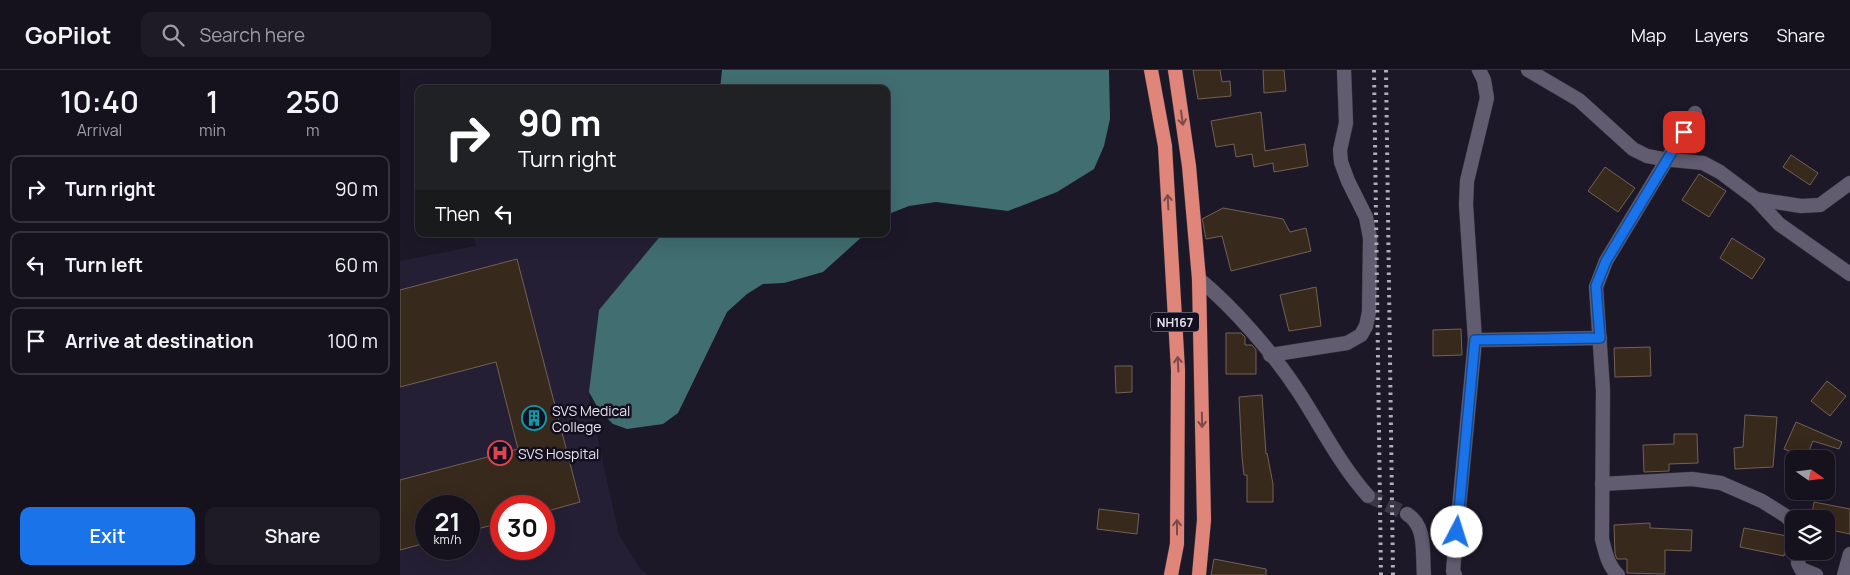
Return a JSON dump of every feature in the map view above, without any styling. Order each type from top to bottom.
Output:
[{"type":"highway","name":"NH167","points":[[1151,70],[1165,146],[1178,370],[1177,544],[1171,575]]},
{"type":"highway","name":"NH167","points":[[1175,70],[1189,166],[1199,280],[1204,520],[1199,575]]},
{"type":"street","points":[[1270,355],[1347,343],[1361,335],[1366,326],[1370,238],[1366,217],[1341,162],[1340,150],[1346,123],[1344,70]]},
{"type":"street","points":[[1455,575],[1453,571],[1475,340],[1466,205],[1467,181],[1487,98],[1484,80],[1479,70]]},
{"type":"street","points":[[1528,70],[1579,100],[1632,149],[1647,156],[1703,163],[1756,199],[1779,224],[1850,274]]},
{"type":"street","points":[[1618,575],[1613,571],[1602,539],[1603,390],[1596,286],[1606,261],[1695,113]]},
{"type":"street","points":[[1756,199],[1801,206],[1820,205],[1850,183]]},
{"type":"street","points":[[1199,280],[1223,300],[1297,389],[1352,478],[1368,496]]},
{"type":"street","points":[[1475,340],[1600,338]]},
{"type":"street","points":[[1602,484],[1692,479],[1721,483],[1762,501],[1785,515]]},
{"type":"street","points":[[1407,514],[1414,518],[1420,529],[1424,575]]},
{"type":"street","points":[[1844,575],[1850,554]]},
{"type":"street","points":[[1798,560],[1801,569],[1816,575]]},
{"type":"shaded area","points":[[722,70],[1109,70],[1110,119],[1104,146],[1094,169],[1057,192],[1008,211],[936,202],[909,206],[890,213],[890,85],[720,85]]},
{"type":"shaded area","name":"SVS Hospital","points":[[474,237],[660,237],[599,310],[589,399],[619,535],[641,570],[649,575],[400,575],[400,261],[476,246]]},
{"type":"shaded area","points":[[660,237],[862,237],[823,272],[784,283],[763,284],[747,294],[727,312],[678,413],[663,424],[627,429],[613,424],[599,410],[589,392],[599,310]]},
{"type":"building","points":[[1193,70],[1220,70],[1222,82],[1230,81],[1231,96],[1198,99]]},
{"type":"building","points":[[1263,70],[1284,70],[1286,91],[1264,93]]},
{"type":"building","points":[[1261,112],[1265,151],[1305,144],[1308,166],[1274,172],[1273,163],[1254,167],[1252,154],[1236,157],[1234,144],[1216,147],[1211,121]]},
{"type":"building","points":[[1791,155],[1818,173],[1810,185],[1783,167]]},
{"type":"building","points":[[1605,167],[1635,188],[1618,212],[1588,191]]},
{"type":"building","points":[[1699,174],[1726,191],[1709,217],[1682,200]]},
{"type":"building","points":[[1223,208],[1283,219],[1290,232],[1306,228],[1311,251],[1231,271],[1222,236],[1206,239],[1202,219]]},
{"type":"building","points":[[1732,238],[1765,259],[1752,279],[1720,258]]},
{"type":"building","name":"SVS Medical College","points":[[517,259],[580,502],[555,509],[555,495],[490,495],[490,526],[480,528],[480,495],[415,495],[415,546],[400,550],[400,480],[518,449],[496,362],[400,387],[400,290]]},
{"type":"building","points":[[1316,287],[1321,326],[1289,331],[1280,295]]},
{"type":"building","points":[[1461,329],[1462,355],[1433,356],[1433,330]]},
{"type":"building","points":[[1226,333],[1241,333],[1245,337],[1245,345],[1252,345],[1256,350],[1256,374],[1226,374]]},
{"type":"building","points":[[1650,347],[1651,376],[1615,377],[1614,348]]},
{"type":"building","points":[[1115,366],[1132,366],[1132,392],[1116,393]]},
{"type":"building","points":[[1827,381],[1846,396],[1830,416],[1811,401]]},
{"type":"building","points":[[1262,395],[1266,454],[1273,484],[1273,502],[1247,502],[1247,475],[1244,475],[1242,457],[1239,397]]},
{"type":"building","points":[[1745,415],[1777,417],[1773,467],[1735,469],[1734,448],[1743,447]]},
{"type":"building","points":[[1796,422],[1842,442],[1839,449],[1813,441],[1809,450],[1784,449]]},
{"type":"building","points":[[1674,434],[1697,434],[1698,463],[1669,464],[1669,471],[1644,472],[1643,445],[1674,444]]},
{"type":"building","points":[[1814,502],[1850,509],[1850,534],[1835,531],[1835,510],[1813,510]]},
{"type":"building","points":[[1099,509],[1139,514],[1137,534],[1097,529]]},
{"type":"building","points":[[1650,523],[1650,528],[1692,530],[1691,551],[1665,550],[1665,574],[1627,573],[1627,559],[1617,559],[1615,554],[1614,525]]},
{"type":"building","points":[[1744,528],[1785,536],[1784,556],[1740,547]]},
{"type":"building","points":[[1214,559],[1266,569],[1266,575],[1211,575]]},
{"type":"tunnel","points":[[1368,496],[1407,514]]},
{"type":"railway","points":[[1374,70],[1381,575]]},
{"type":"railway","points":[[1386,70],[1393,575]]},
{"type":"place","name":"SVS Medical College","points":[[534,418]]},
{"type":"place","name":"SVS Hospital","points":[[500,453]]},
{"type":"route","points":[[1457,532],[1475,340],[1600,338],[1596,286],[1606,261],[1684,132]]}]
